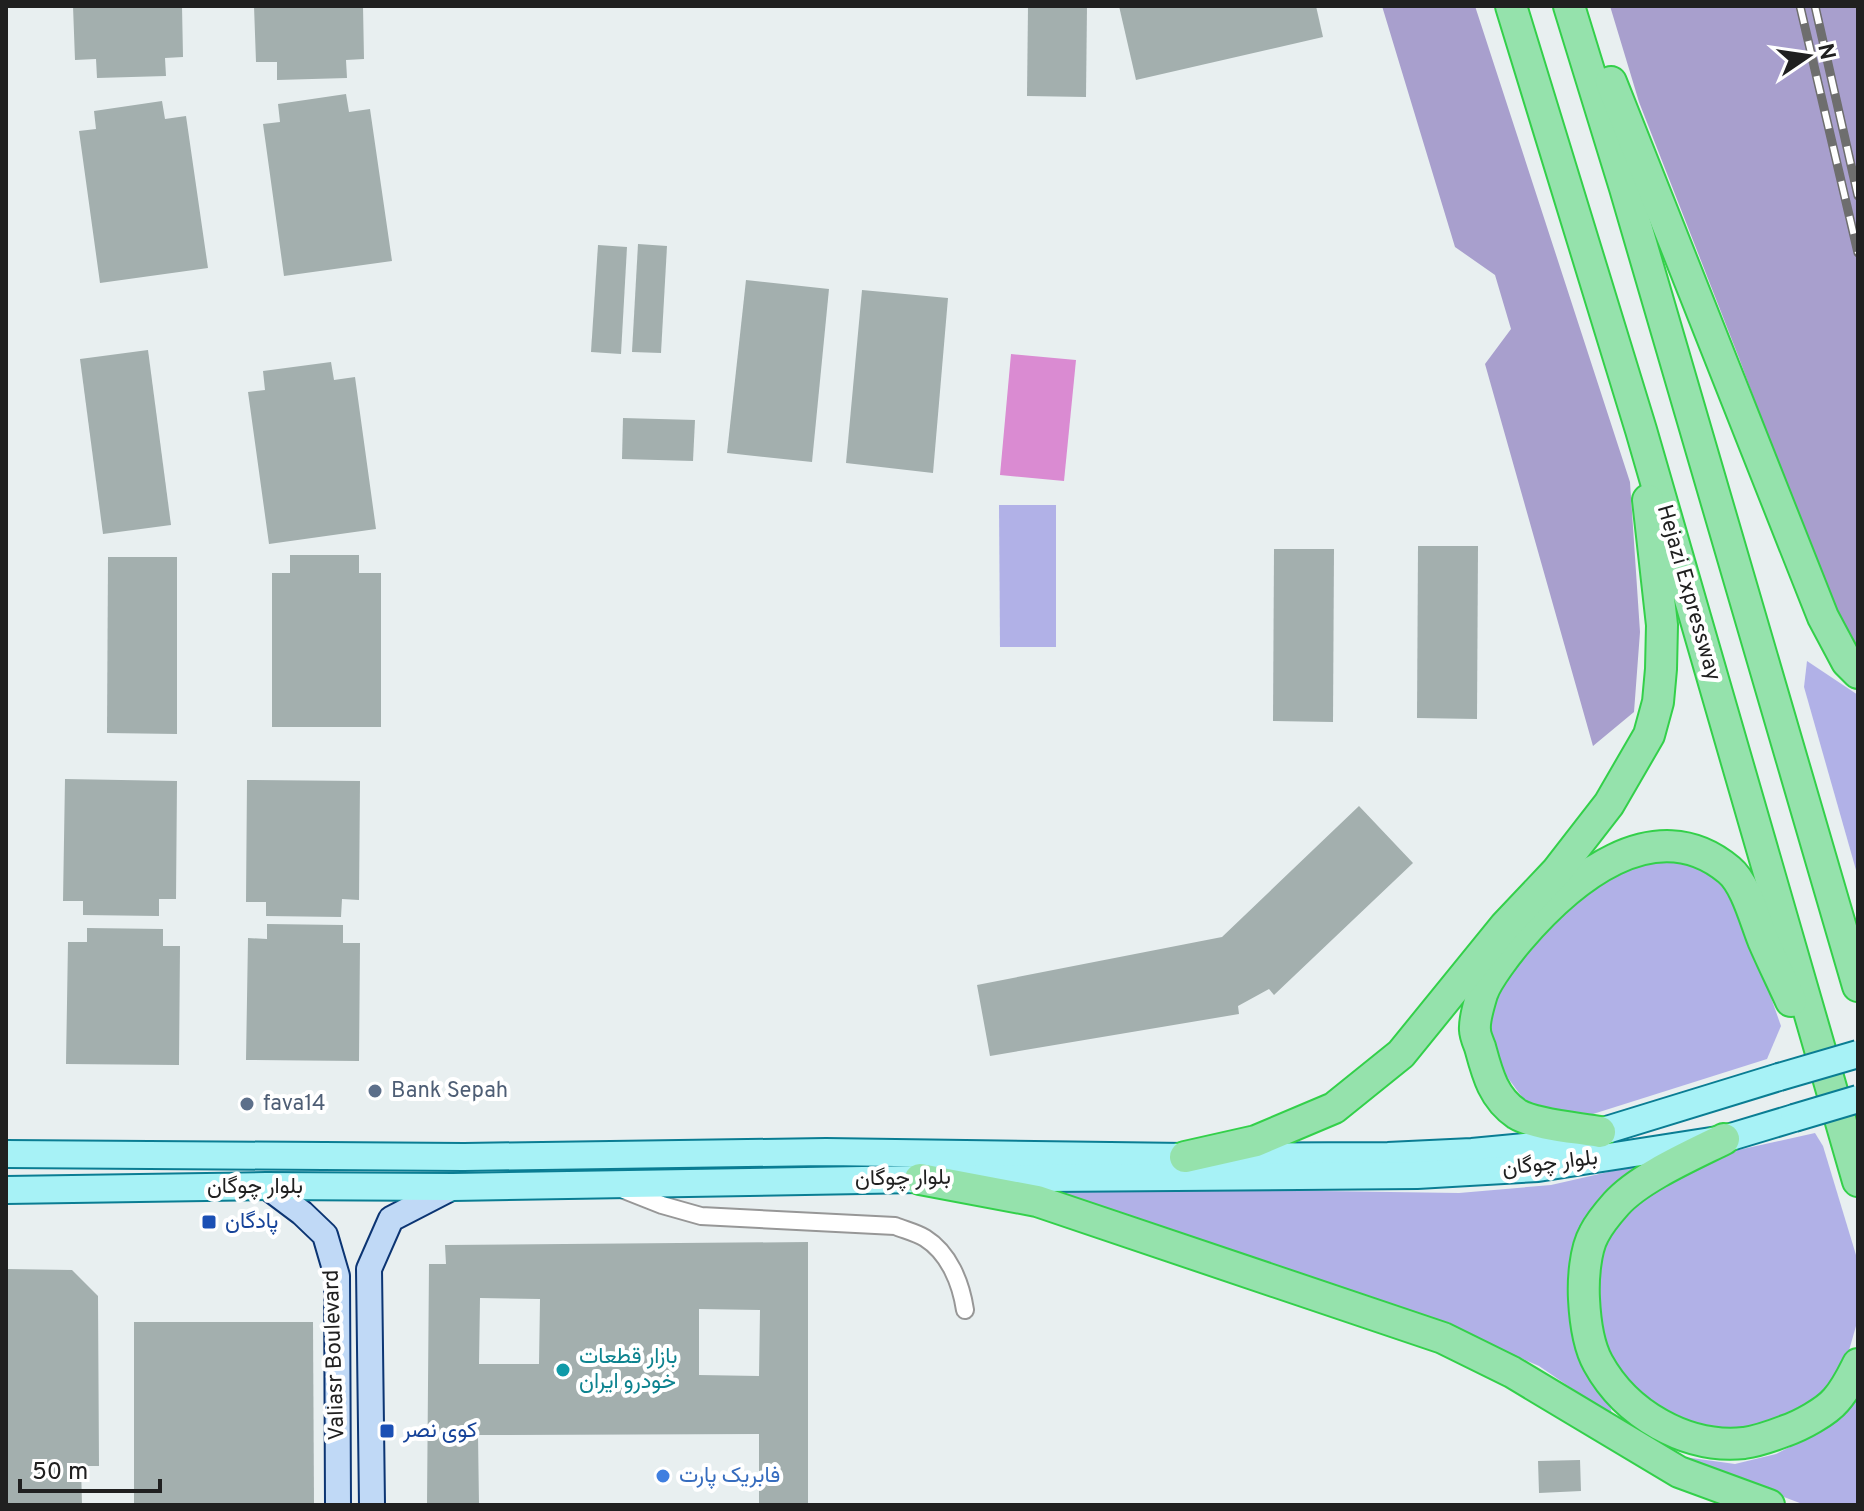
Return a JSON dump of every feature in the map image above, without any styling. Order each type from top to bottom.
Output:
[{"type":"highway","name":"Hejazi Expressway","points":[[1511,6],[1641,430],[1858,1181]]},
{"type":"highway","points":[[1569,6],[1858,986]]},
{"type":"highway","points":[[1578,6],[1823,617],[1847,662],[1858,673]]},
{"type":"highway","points":[[1185,1157],[1256,1141],[1334,1108],[1401,1054],[1505,926],[1557,871],[1609,804],[1649,735],[1658,702],[1661,669],[1662,625],[1641,430]]},
{"type":"highway","points":[[1600,1132],[1519,1115],[1499,1098],[1488,1077],[1475,1029],[1482,992],[1540,914],[1572,886],[1626,853],[1652,847],[1678,847],[1701,853],[1731,872],[1742,888],[1802,1025],[1816,1031]]},
{"type":"highway","points":[[1724,1139],[1652,1176],[1617,1202],[1593,1234],[1583,1278],[1585,1321],[1598,1362],[1624,1398],[1651,1420],[1689,1438],[1744,1443],[1798,1427],[1834,1403],[1858,1364]]},
{"type":"highway","points":[[920,1179],[1037,1201],[1443,1338],[1512,1372],[1679,1472],[1769,1505]]},
{"type":"main road","name":"بلوار چوگان","points":[[6,1154],[464,1157],[826,1152],[1185,1157],[1388,1156],[1472,1152],[1554,1144],[1858,1054]]},
{"type":"main road","name":"بلوار چوگان","points":[[6,1190],[1417,1175],[1538,1168],[1724,1139],[1858,1099]]},
{"type":"main road","name":"Valiasr Boulevard","points":[[266,1186],[325,1235],[337,1276],[338,1505]]},
{"type":"main road","name":"Valiasr Boulevard","points":[[372,1505],[369,1269],[391,1219],[453,1187]]},
{"type":"main road","points":[[338,1400],[356,1383],[371,1394]]},
{"type":"street","points":[[608,1183],[662,1205],[701,1216],[895,1226],[925,1238],[946,1257],[962,1291],[965,1310]]},
{"type":"shaded area","points":[[1382,6],[1475,6],[1630,482],[1640,632],[1634,712],[1593,746],[1485,364],[1511,329],[1495,275],[1455,247]]},
{"type":"shaded area","points":[[1610,6],[1858,6],[1858,649],[1839,626],[1639,102]]},
{"type":"shaded area","points":[[1011,354],[1076,360],[1064,481],[1000,475]]},
{"type":"shaded area","points":[[999,505],[1056,505],[1056,647],[1000,647]]},
{"type":"shaded area","points":[[1807,661],[1858,695],[1858,877],[1804,687]]},
{"type":"shaded area","points":[[1688,854],[1735,895],[1781,1026],[1767,1059],[1593,1114],[1556,1115],[1525,1101],[1499,1066],[1488,1019],[1499,984],[1536,941],[1599,881],[1642,858]]},
{"type":"shaded area","points":[[1815,1133],[1823,1146],[1856,1255],[1858,1319],[1848,1354],[1827,1390],[1802,1411],[1751,1433],[1709,1430],[1684,1421],[1632,1386],[1614,1360],[1597,1303],[1597,1275],[1602,1247],[1625,1215],[1682,1172],[1720,1154]]},
{"type":"shaded area","points":[[1639,1165],[1574,1250],[1569,1316],[1580,1363],[1611,1409],[1612,1416],[1539,1366],[1416,1312],[1151,1228],[1053,1191],[1050,1187],[1459,1193],[1551,1185]]},
{"type":"shaded area","points":[[1858,1394],[1858,1505],[1805,1505],[1677,1456],[1735,1464],[1776,1454],[1820,1431],[1839,1417]]},
{"type":"building","points":[[73,6],[182,6],[183,57],[165,58],[166,76],[97,78],[96,59],[75,60]]},
{"type":"building","points":[[254,6],[363,6],[364,59],[346,60],[347,78],[277,80],[277,62],[256,62]]},
{"type":"building","points":[[1028,6],[1087,6],[1086,97],[1027,96]]},
{"type":"building","points":[[1119,6],[1316,6],[1323,37],[1136,80]]},
{"type":"building","points":[[346,94],[349,112],[370,109],[392,261],[284,276],[263,124],[280,122],[278,104]]},
{"type":"building","points":[[162,101],[165,119],[186,116],[208,268],[100,283],[79,131],[96,129],[94,111]]},
{"type":"building","points":[[638,244],[667,246],[661,353],[632,352]]},
{"type":"building","points":[[598,245],[627,247],[621,354],[591,352]]},
{"type":"building","points":[[746,280],[829,289],[812,462],[727,453]]},
{"type":"building","points":[[862,290],[948,298],[933,473],[846,463]]},
{"type":"building","points":[[148,350],[171,525],[103,534],[80,359]]},
{"type":"building","points":[[331,362],[334,380],[355,377],[376,529],[269,544],[248,392],[265,390],[263,371]]},
{"type":"building","points":[[623,418],[695,420],[693,461],[622,459]]},
{"type":"building","points":[[1418,546],[1478,546],[1477,719],[1417,718]]},
{"type":"building","points":[[1274,549],[1334,549],[1333,722],[1273,721]]},
{"type":"building","points":[[290,555],[359,555],[359,573],[381,573],[381,727],[272,727],[272,573],[290,573]]},
{"type":"building","points":[[108,557],[177,557],[177,734],[107,733]]},
{"type":"building","points":[[65,779],[177,781],[176,899],[159,899],[159,916],[83,915],[83,901],[63,901]]},
{"type":"building","points":[[247,780],[360,781],[359,900],[342,899],[341,917],[266,916],[266,902],[246,902]]},
{"type":"building","points":[[1359,806],[1413,863],[1274,995],[1269,989],[1238,1006],[1239,1014],[990,1056],[977,985],[1222,937]]},
{"type":"building","points":[[267,924],[343,925],[343,943],[360,943],[359,1061],[246,1060],[248,938],[267,939]]},
{"type":"building","points":[[87,928],[163,929],[163,946],[180,946],[179,1065],[66,1064],[68,942],[87,942]]},
{"type":"building","name":"بازار قطعات خودرو ایران","points":[[808,1242],[808,1505],[759,1505],[759,1434],[478,1435],[479,1505],[427,1505],[429,1264],[446,1264],[445,1245]],"holes":[[[480,1298],[540,1299],[539,1364],[479,1364]],[[699,1309],[760,1310],[759,1376],[699,1375]]]},
{"type":"building","points":[[6,1269],[72,1270],[98,1296],[99,1466],[81,1466],[82,1505],[6,1505]]},
{"type":"building","points":[[134,1322],[313,1322],[314,1505],[134,1505]]},
{"type":"building","points":[[1580,1460],[1581,1491],[1539,1493],[1538,1461]]},
{"type":"railway","points":[[1800,6],[1858,253]]},
{"type":"railway","points":[[1815,6],[1858,196]]},
{"type":"place","name":"Bank Sepah","points":[[375,1091]]},
{"type":"place","name":"fava14","points":[[247,1104]]},
{"type":"place","name":"پادگان","points":[[209,1222]]},
{"type":"place","name":"بازار قطعات خودرو ایران","points":[[563,1370]]},
{"type":"place","name":"کوی نصر","points":[[387,1431]]},
{"type":"place","name":"فابریک پارت","points":[[663,1476]]}]
